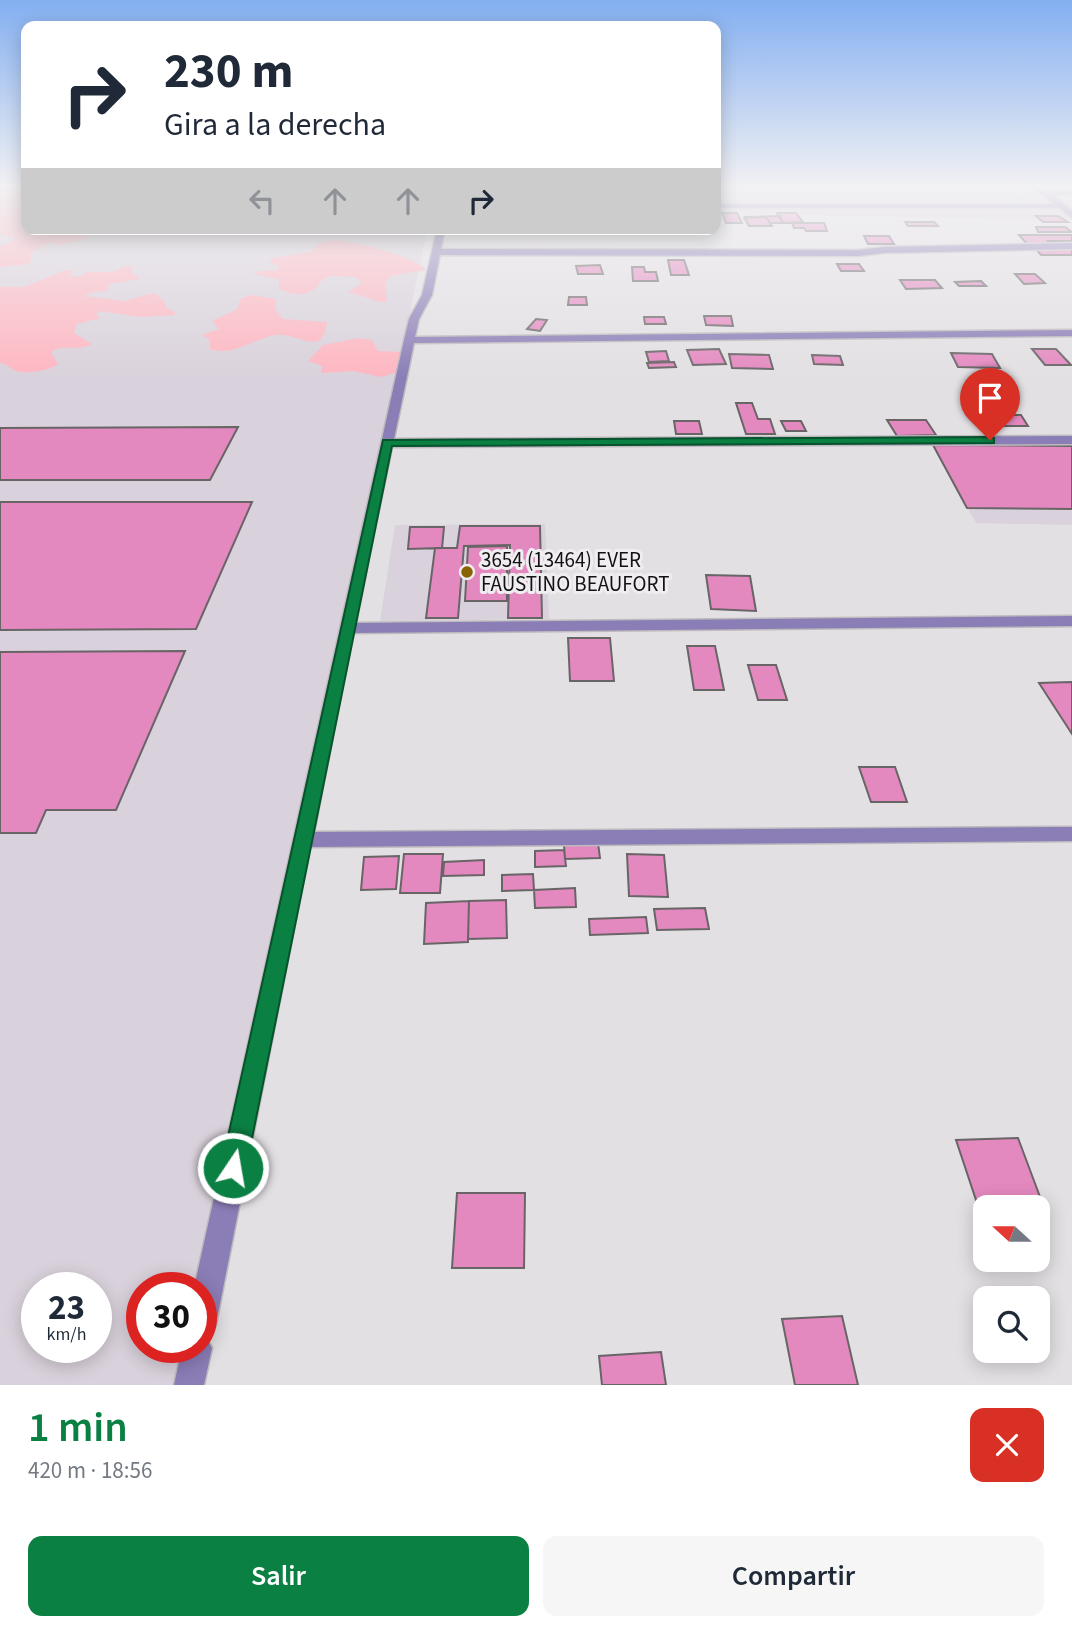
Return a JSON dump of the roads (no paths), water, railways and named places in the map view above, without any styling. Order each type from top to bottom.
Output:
[{"type":"street","points":[[212,1272],[409,340],[414,320],[427,295],[436,252],[858,253],[879,251]]},
{"type":"street","points":[[409,340],[1072,333]]},
{"type":"street","points":[[387,443],[1072,440]]},
{"type":"street","points":[[346,628],[1072,621]]},
{"type":"street","points":[[302,840],[1072,834]]},
{"type":"street","points":[[189,1385],[194,1363]]},
{"type":"place","name":"3654 (13464) EVER FAUSTINO BEAUFORT","points":[[467,572]]}]
